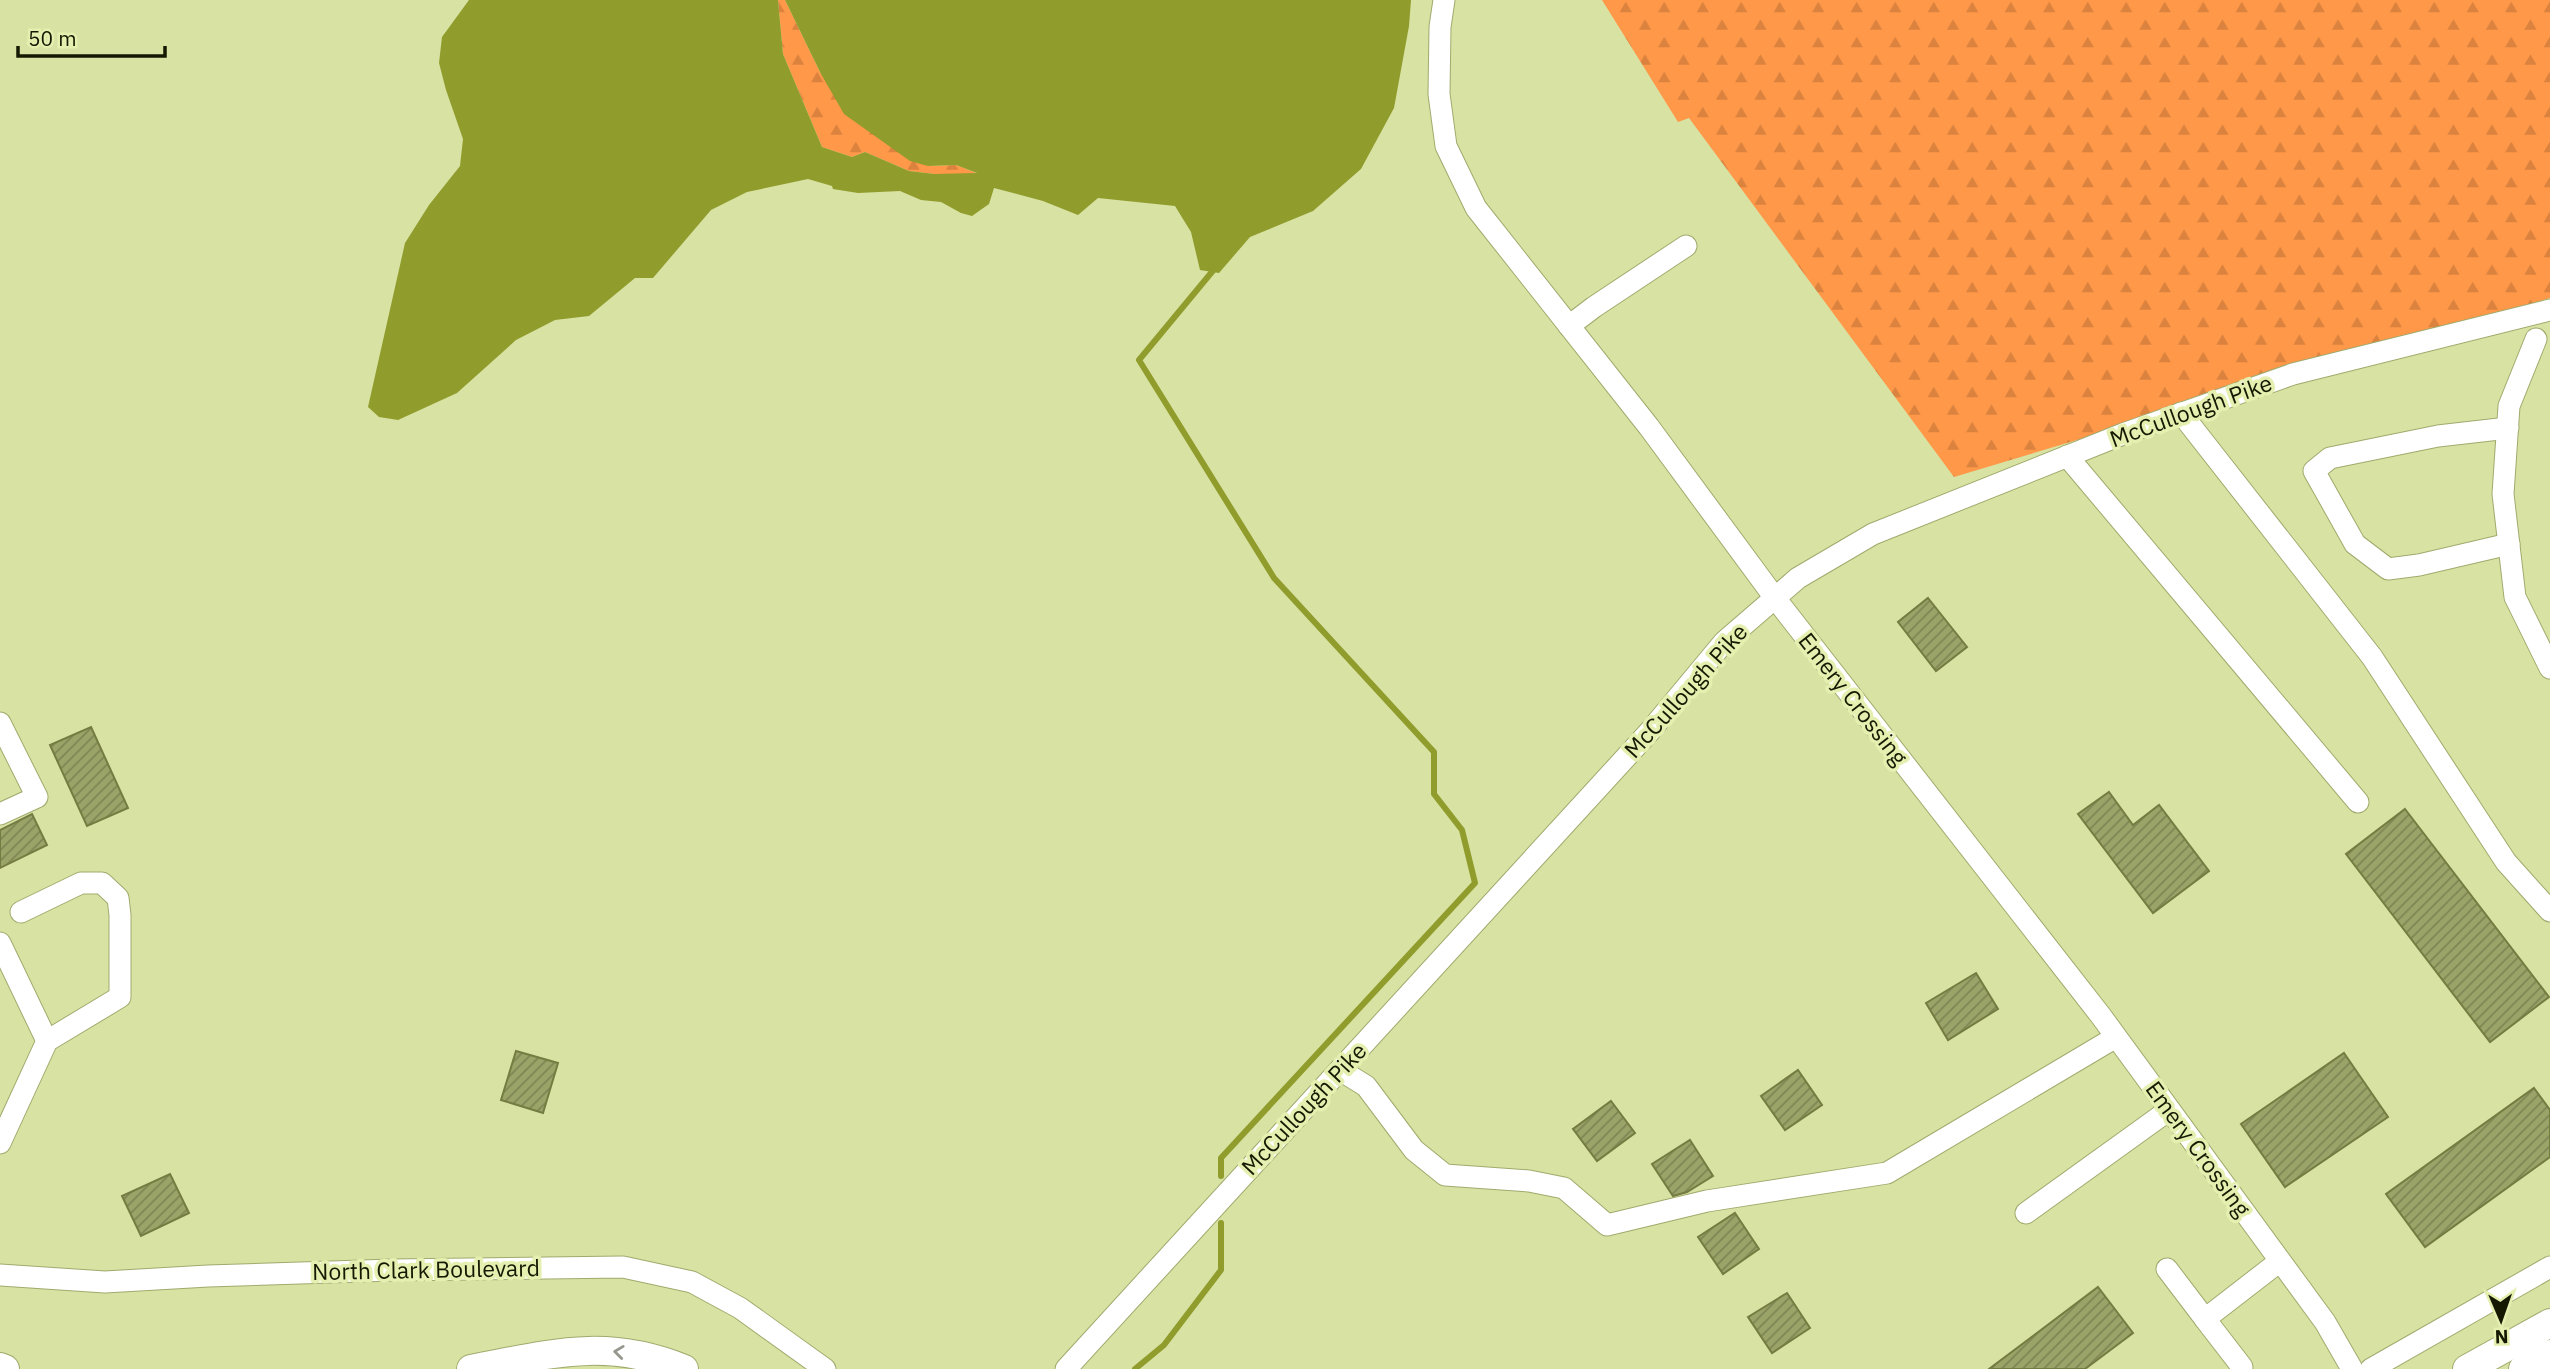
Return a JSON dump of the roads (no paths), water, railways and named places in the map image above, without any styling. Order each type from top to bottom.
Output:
[{"type":"main road","points":[[2467,1369],[2550,1323]]},
{"type":"main road","points":[[471,1369],[563,1351],[601,1350],[659,1359],[684,1369]]},
{"type":"main road","points":[[2523,1369],[2550,1354]]},
{"type":"main road","points":[[0,1367],[5,1369]]},
{"type":"street","name":"Emery Crossing","points":[[1444,0],[1440,27],[1438,94],[1446,146],[1476,208],[1649,427],[1775,598],[2116,1037],[2325,1322],[2352,1369]]},
{"type":"street","points":[[1569,326],[1686,246]]},
{"type":"street","points":[[2542,312],[2543,346],[2509,406],[2503,494],[2515,597],[2541,630],[2550,668]]},
{"type":"street","name":"McCullough Pike","points":[[1066,1369],[1650,732],[1724,642],[1798,578],[1874,534],[2181,413],[2293,374],[2542,312]]},
{"type":"street","points":[[2181,413],[2372,657],[2506,862],[2550,911]]},
{"type":"street","points":[[2508,428],[2438,436],[2330,458],[2314,471],[2355,544],[2388,569],[2419,565],[2509,544]]},
{"type":"street","points":[[2067,456],[2358,802]]},
{"type":"street","points":[[0,723],[37,797],[0,814]]},
{"type":"street","points":[[0,1143],[47,1041],[120,997],[118,898],[102,883],[81,883],[21,912]]},
{"type":"street","points":[[0,943],[47,1041]]},
{"type":"street","points":[[1340,1070],[1366,1086],[1414,1150],[1444,1175],[1529,1181],[1564,1188],[1607,1225],[1707,1201],[1887,1173],[2116,1037]]},
{"type":"street","points":[[2026,1213],[2169,1110]]},
{"type":"street","points":[[2205,1319],[2280,1261]]},
{"type":"street","name":"North Clark Boulevard","points":[[2,1269],[105,1282],[392,1270],[623,1267],[692,1282],[740,1308],[825,1369]]},
{"type":"street","points":[[2371,1369],[2550,1267]]},
{"type":"street","points":[[2167,1269],[2242,1367]]},
{"type":"waterway","points":[[1216,267],[1139,360],[1274,578],[1434,752],[1434,794],[1462,830],[1475,883],[1221,1158],[1221,1176]]},
{"type":"waterway","points":[[1135,1369],[1164,1345],[1221,1270],[1221,1223]]}]
